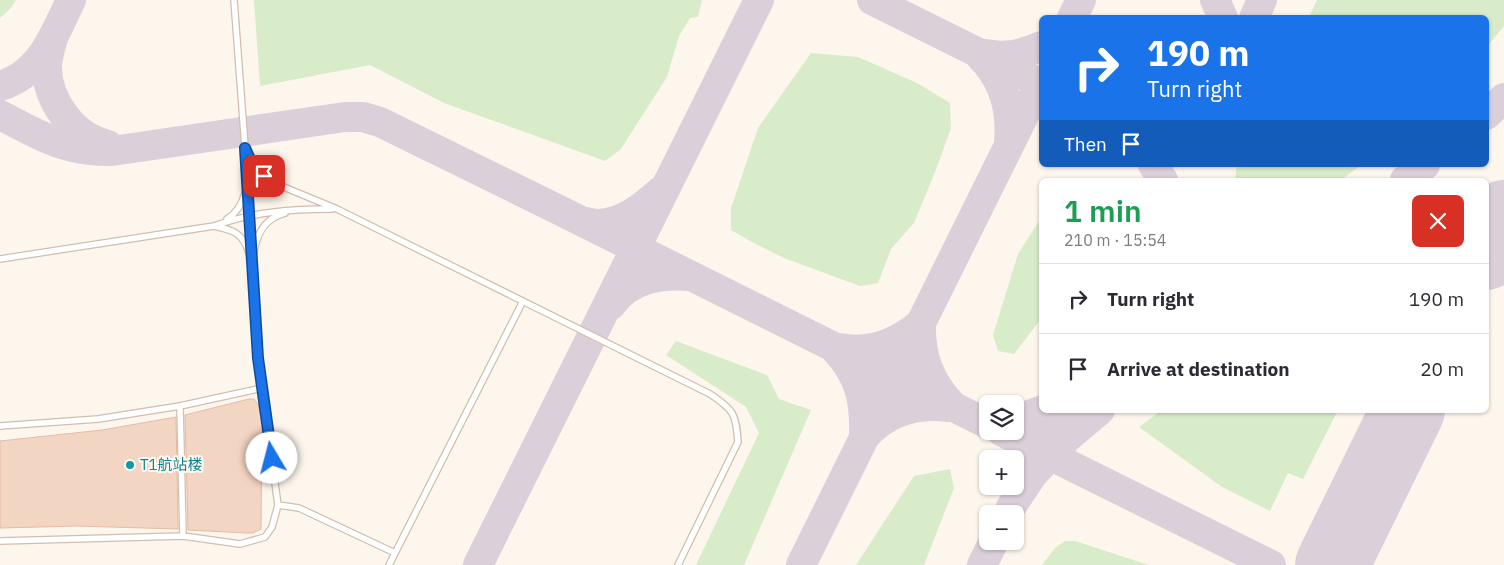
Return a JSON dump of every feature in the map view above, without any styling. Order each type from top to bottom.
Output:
[{"type":"lane","points":[[0,540],[183,536],[240,544],[265,537],[272,526],[278,505],[258,358],[234,0]]},
{"type":"lane","points":[[245,148],[254,168],[274,183],[337,209],[710,394],[723,403],[732,412],[737,422],[738,442],[678,565]]},
{"type":"lane","points":[[214,226],[233,215],[242,203],[247,187]]},
{"type":"lane","points":[[0,260],[214,226],[249,215],[303,209],[337,209]]},
{"type":"lane","points":[[252,261],[257,237],[265,223],[279,215],[303,209]]},
{"type":"lane","points":[[214,226],[231,230],[240,236],[247,245],[252,261]]},
{"type":"lane","points":[[390,565],[523,301]]},
{"type":"lane","points":[[0,426],[98,419],[180,406],[262,388]]},
{"type":"lane","points":[[180,406],[183,536]]},
{"type":"lane","points":[[278,505],[299,508],[395,553]]},
{"type":"green space","points":[[0,0],[16,0],[0,18]]},
{"type":"green space","points":[[254,0],[702,0],[698,17],[690,18],[679,36],[667,77],[621,149],[605,161],[444,103],[370,65],[260,86]]},
{"type":"green space","points":[[1317,0],[1504,0],[1504,26],[1489,44],[1489,15],[1310,15]]},
{"type":"green space","points":[[811,53],[858,57],[917,83],[950,103],[951,128],[937,167],[914,223],[891,249],[878,283],[860,286],[784,258],[731,230],[731,208],[758,128]]},
{"type":"green space","points":[[1237,167],[1358,167],[1344,178],[1235,178]]},
{"type":"green space","points":[[1039,221],[1039,322],[1014,354],[998,351],[993,335],[1018,254]]},
{"type":"green space","points":[[676,341],[767,375],[779,399],[811,410],[744,565],[696,565],[759,433],[746,407],[666,355]]},
{"type":"green space","points":[[1158,413],[1336,413],[1303,479],[1288,473],[1270,511],[1222,487],[1139,427]]},
{"type":"green space","points":[[950,469],[954,488],[924,565],[856,565],[914,476]]},
{"type":"green space","points":[[1065,541],[1075,541],[1149,565],[1042,565],[1055,548]]},
{"type":"building","points":[[254,399],[258,404],[262,423],[261,529],[253,533],[188,530],[185,415]]},
{"type":"building","name":"T1航站楼","points":[[176,417],[178,529],[77,526],[0,528],[0,441],[102,430]]},
{"type":"taxiway","points":[[0,86],[14,80],[36,63],[52,39],[71,0]]},
{"type":"taxiway","points":[[478,565],[759,0]]},
{"type":"taxiway","points":[[872,0],[1039,83]]},
{"type":"taxiway","points":[[1074,15],[1081,0]]},
{"type":"taxiway","points":[[1215,0],[1222,15]]},
{"type":"taxiway","points":[[1255,15],[1262,0]]},
{"type":"taxiway","points":[[54,35],[47,65],[51,91],[57,104],[64,115],[84,134],[95,141],[108,145]]},
{"type":"taxiway","points":[[985,54],[1014,55],[1039,47]]},
{"type":"taxiway","points":[[980,56],[995,75],[1005,96],[1009,118],[1009,142]]},
{"type":"taxiway","points":[[801,565],[1039,85]]},
{"type":"taxiway","points":[[1489,112],[1504,98]]},
{"type":"taxiway","points":[[0,115],[51,140],[90,150],[107,151],[345,117],[363,117],[380,122],[979,420]]},
{"type":"taxiway","points":[[1154,167],[1162,178]]},
{"type":"taxiway","points":[[1408,178],[1422,167]]},
{"type":"taxiway","points":[[581,221],[600,224],[626,217],[662,190]]},
{"type":"taxiway","points":[[611,305],[636,283],[657,277],[690,276]]},
{"type":"taxiway","points":[[921,323],[922,346],[927,367],[937,386],[951,404]]},
{"type":"taxiway","points":[[839,348],[861,350],[882,346],[902,337],[920,324]]},
{"type":"taxiway","points":[[835,349],[850,369],[859,389],[862,400],[864,435]]},
{"type":"taxiway","points":[[866,435],[884,420],[904,410],[926,406],[949,407]]},
{"type":"taxiway","points":[[1024,417],[1039,411]]},
{"type":"taxiway","points":[[1035,459],[1058,413]]},
{"type":"taxiway","points":[[1012,505],[1033,474],[1068,437],[1096,413]]},
{"type":"taxiway","points":[[1019,440],[1271,565]]},
{"type":"taxiway","points":[[1319,565],[1352,523]]},
{"type":"taxiway","points":[[982,565],[990,550]]},
{"type":"runway","points":[[1489,247],[1504,217]]},
{"type":"runway","points":[[1332,565],[1407,413]]},
{"type":"place","name":"T1航站楼","points":[[130,465]]},
{"type":"route","points":[[264,176],[254,168],[245,148],[258,358],[272,458]]}]
